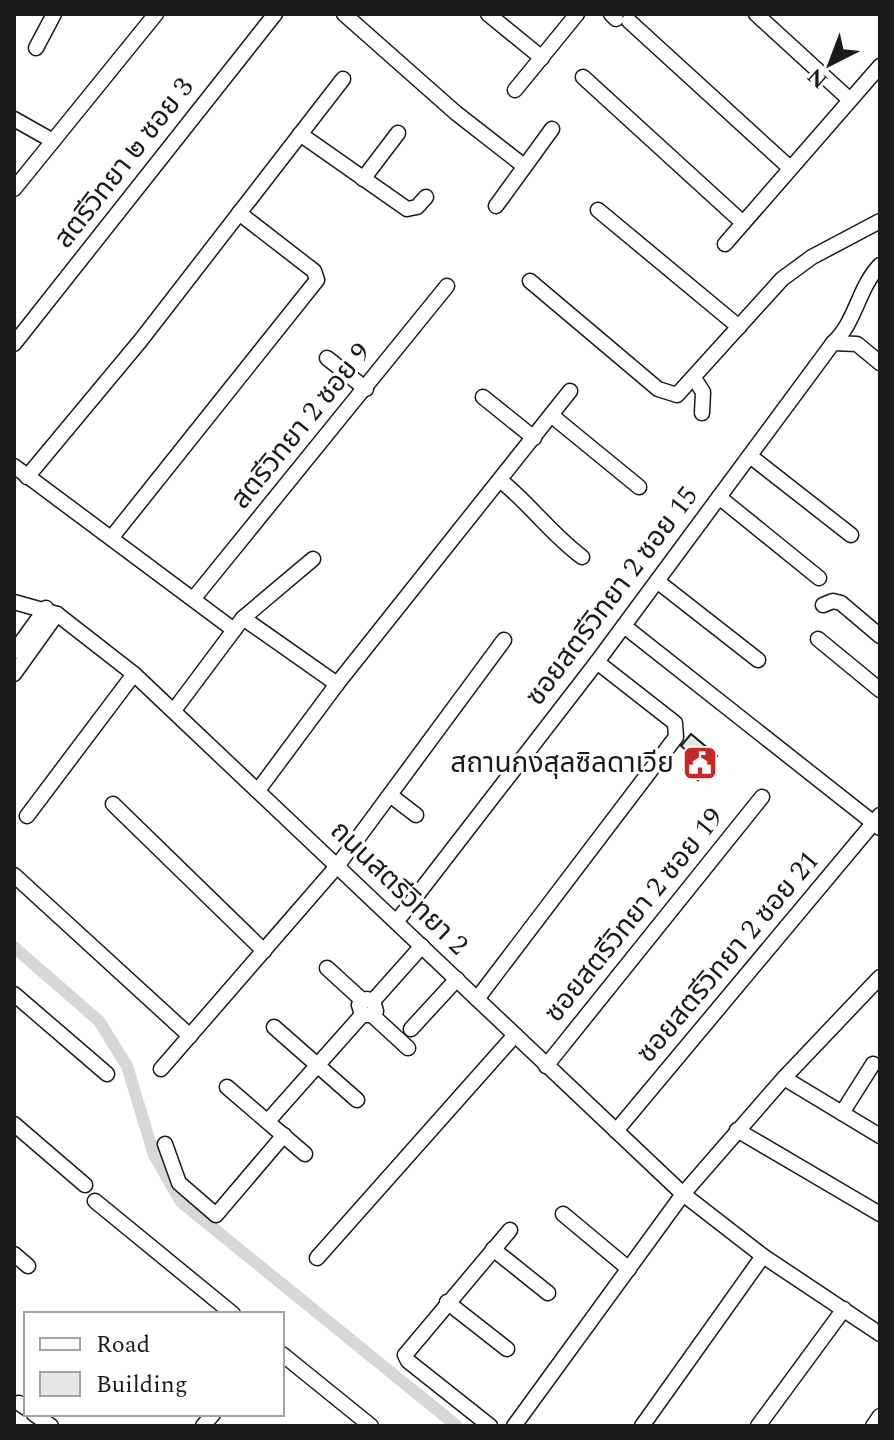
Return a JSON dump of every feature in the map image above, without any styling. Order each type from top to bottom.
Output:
[{"type":"street","points":[[36,48],[54,14]]},
{"type":"street","points":[[14,189],[156,14]]},
{"type":"street","name":"สตรีวิทยา ๒ ซอย 3","points":[[14,344],[275,14]]},
{"type":"street","points":[[344,14],[456,113],[524,166]]},
{"type":"street","points":[[488,14],[542,58]]},
{"type":"street","points":[[515,90],[577,14]]},
{"type":"street","points":[[756,14],[850,100]]},
{"type":"street","points":[[619,18],[790,168]]},
{"type":"street","points":[[725,244],[880,66]]},
{"type":"street","points":[[583,77],[743,223]]},
{"type":"street","points":[[27,477],[343,79]]},
{"type":"street","points":[[14,119],[53,141]]},
{"type":"street","points":[[496,206],[552,129]]},
{"type":"street","points":[[363,179],[398,133]]},
{"type":"street","points":[[300,134],[407,209],[417,207],[426,197]]},
{"type":"street","points":[[598,210],[739,327]]},
{"type":"street","points":[[112,537],[317,280],[317,274],[239,213]]},
{"type":"street","points":[[530,281],[664,393],[677,395],[768,294],[802,265],[879,224]]},
{"type":"street","name":"ซอยสตรีวิทยา 2 ซอย 15","points":[[397,921],[597,662],[849,324],[867,278],[880,265]]},
{"type":"street","name":"สตรีวิทยา 2 ซอย 9","points":[[194,598],[447,286]]},
{"type":"street","points":[[833,343],[857,344],[880,363]]},
{"type":"street","points":[[327,358],[366,389]]},
{"type":"street","points":[[694,378],[703,392],[702,413]]},
{"type":"street","points":[[259,789],[337,684],[570,391]]},
{"type":"street","points":[[483,397],[534,438]]},
{"type":"street","points":[[551,415],[639,487]]},
{"type":"street","points":[[750,456],[851,535]]},
{"type":"street","points":[[14,466],[194,598],[337,684]]},
{"type":"street","points":[[500,480],[530,504],[555,535],[582,557]]},
{"type":"street","points":[[719,497],[819,578]]},
{"type":"street","points":[[175,709],[239,624],[313,559]]},
{"type":"street","points":[[657,581],[758,660]]},
{"type":"street","points":[[823,605],[833,601],[841,603],[880,636]]},
{"type":"street","points":[[14,602],[51,611]]},
{"type":"street","points":[[14,652],[51,611]]},
{"type":"street","points":[[14,674],[51,611]]},
{"type":"street","name":"ถนนสตรีวิทยา 2","points":[[51,611],[175,709],[683,1194],[763,1256],[880,1334]]},
{"type":"street","points":[[624,626],[878,822]]},
{"type":"street","points":[[818,639],[880,690]]},
{"type":"street","points":[[161,1069],[338,865],[504,640]]},
{"type":"street","points":[[477,999],[678,732],[675,723],[597,662]]},
{"type":"street","points":[[27,816],[134,674]]},
{"type":"street","points":[[390,795],[416,815]]},
{"type":"street","name":"ซอยสตรีวิทยา 2 ซอย 19","points":[[546,1066],[762,797]]},
{"type":"street","points":[[113,804],[264,951]]},
{"type":"street","name":"ซอยสตรีวิทยา 2 ซอย 21","points":[[616,1131],[878,822]]},
{"type":"street","points":[[14,875],[190,1036]]},
{"type":"street","points":[[268,1121],[422,946]]},
{"type":"street","points":[[327,968],[408,1048]]},
{"type":"street","points":[[411,1029],[457,979]]},
{"type":"street","points":[[514,1426],[683,1194],[784,1078],[879,979]]},
{"type":"street","points":[[14,994],[107,1074]]},
{"type":"street","points":[[274,1027],[357,1100]]},
{"type":"street","points":[[317,1258],[515,1035]]},
{"type":"street","points":[[842,1113],[873,1064]]},
{"type":"street","points":[[784,1078],[880,1136]]},
{"type":"street","points":[[227,1087],[305,1154]]},
{"type":"street","points":[[14,1124],[85,1185]]},
{"type":"street","points":[[737,1130],[880,1214]]},
{"type":"street","points":[[165,1144],[179,1183],[216,1215],[284,1135]]},
{"type":"street","points":[[95,1201],[231,1312]]},
{"type":"street","points":[[563,1214],[629,1269]]},
{"type":"street","points":[[490,1426],[408,1361],[405,1355],[510,1230]]},
{"type":"street","points":[[493,1249],[548,1293]]},
{"type":"street","points":[[14,1254],[28,1266]]},
{"type":"street","points":[[642,1426],[763,1256]]},
{"type":"street","points":[[447,1302],[507,1349]]},
{"type":"street","points":[[758,1426],[844,1309]]},
{"type":"street","points":[[284,1356],[371,1426]]},
{"type":"street","points":[[873,1426],[880,1416]]},
{"type":"building","name":"สถานกงสุลซิลดาเวีย","points":[[691,734],[717,756],[698,780],[684,769],[694,757],[681,746]]},
{"type":"waterway","points":[[14,947],[99,1021],[127,1066],[154,1155],[181,1202],[457,1426]]},
{"type":"place","name":"สถานกงสุลซิลดาเวีย","points":[[700,763]]}]
